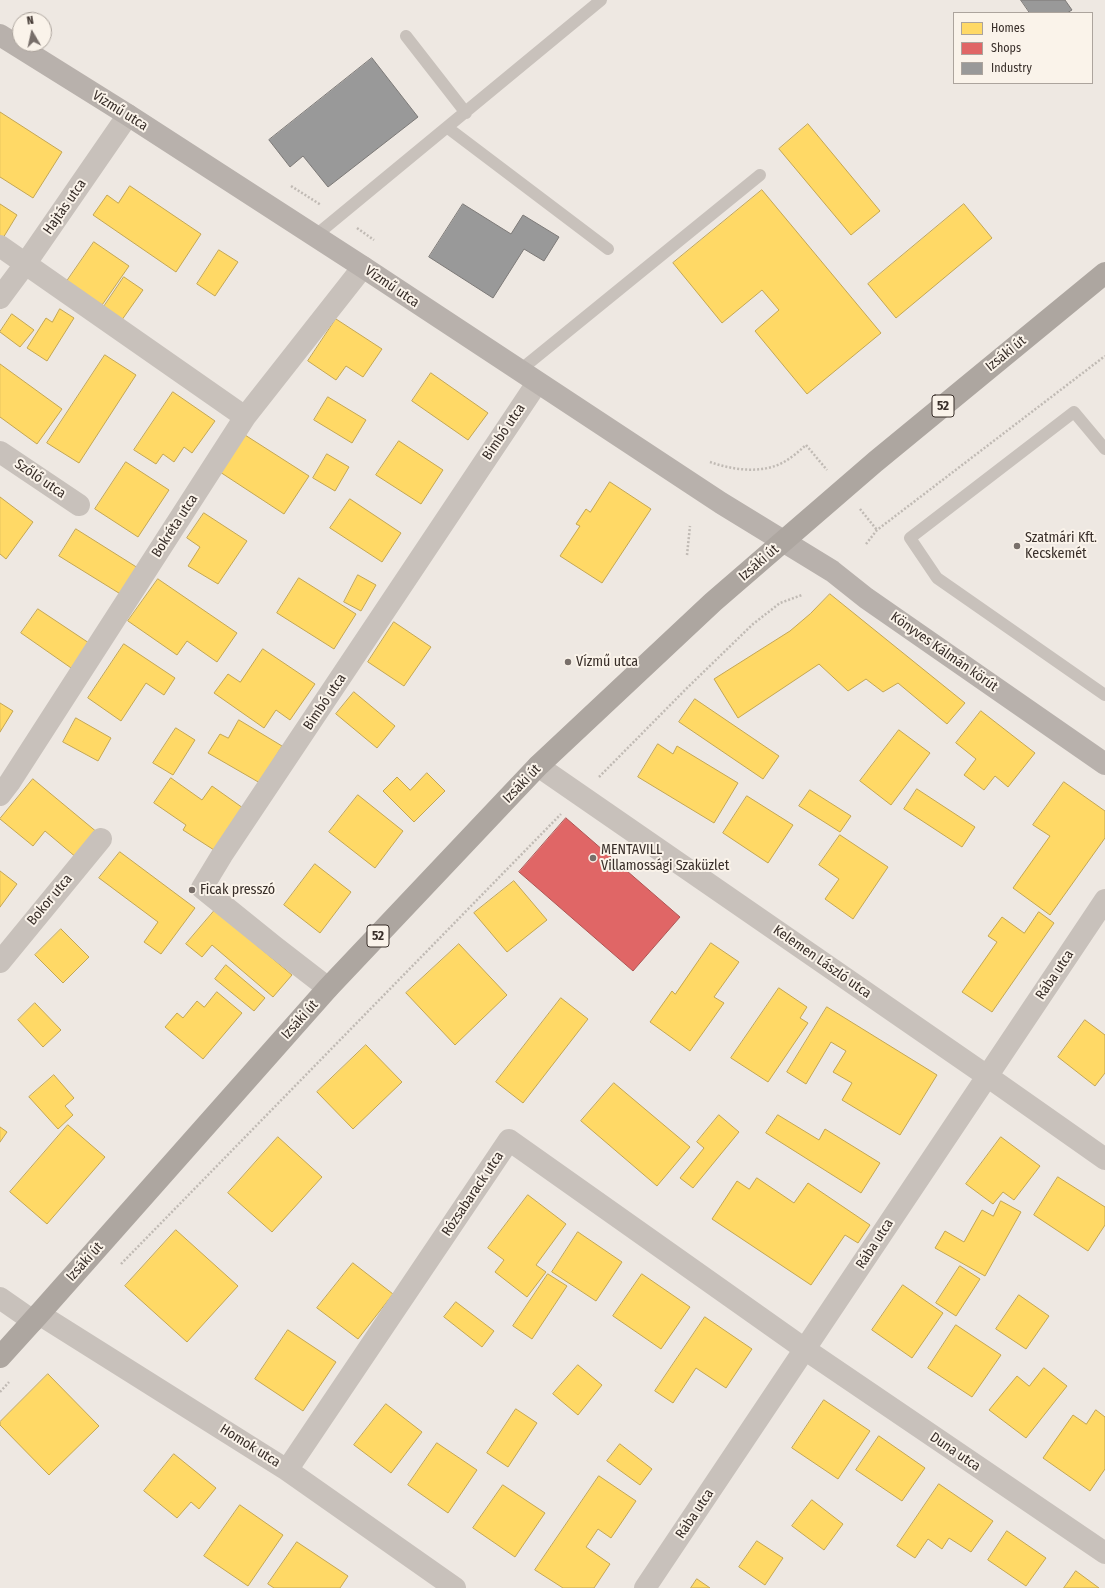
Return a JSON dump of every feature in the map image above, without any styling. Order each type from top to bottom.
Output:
[{"type":"main road","name":"Vízmű utca","points":[[0,35],[128,115],[363,267],[519,371],[783,541]]},
{"type":"main road","name":"Izsáki út","points":[[0,1357],[328,988],[538,766],[713,602],[783,541],[843,489],[1105,273]]},
{"type":"main road","name":"Könyves Kálmán körút","points":[[783,541],[832,571],[866,598],[1105,764]]},
{"type":"street","name":"Hajtás utca","points":[[0,298],[26,263],[128,115]]},
{"type":"street","points":[[0,246],[246,417]]},
{"type":"street","name":"Bokréta utca","points":[[0,795],[10,782],[246,417],[363,267]]},
{"type":"street","name":"Bimbó utca","points":[[328,988],[202,888],[231,842],[538,383]]},
{"type":"street","name":"Szőlő utca","points":[[0,452],[79,505]]},
{"type":"street","name":"Kelemen László utca","points":[[538,766],[987,1076],[1105,1160]]},
{"type":"street","name":"Bokor utca","points":[[0,962],[101,839]]},
{"type":"street","name":"Rába utca","points":[[645,1588],[806,1350],[1105,900]]},
{"type":"street","name":"Rózsabarack utca","points":[[287,1470],[510,1140],[806,1350]]},
{"type":"street","name":"Homok utca","points":[[0,1298],[36,1318],[287,1470],[455,1588]]},
{"type":"street","name":"Duna utca","points":[[806,1350],[1105,1553]]},
{"type":"lane","points":[[315,236],[448,128],[601,0]]},
{"type":"lane","points":[[406,36],[466,113]]},
{"type":"lane","points":[[448,128],[608,249]]},
{"type":"lane","points":[[519,371],[760,175]]},
{"type":"lane","points":[[1105,449],[1074,412],[910,538],[937,578],[1105,695]]},
{"type":"path","points":[[286,183],[339,216],[378,243]]},
{"type":"path","points":[[866,544],[877,530],[1105,356]]},
{"type":"path","points":[[705,460],[723,467],[753,470],[775,466],[790,458],[806,445],[877,530]]},
{"type":"path","points":[[687,555],[690,526]]},
{"type":"path","points":[[120,1265],[687,688],[753,624],[780,603],[802,595]]},
{"type":"path","points":[[0,1392],[11,1380]]},
{"type":"building: Homes","points":[[0,112],[62,152],[33,198],[0,177]]},
{"type":"building: Homes","points":[[808,124],[880,211],[851,235],[779,149]]},
{"type":"building: Homes","points":[[130,186],[201,234],[176,272],[93,215],[107,195],[118,203]]},
{"type":"building: Homes","points":[[762,190],[881,333],[807,394],[755,331],[779,310],[762,290],[722,323],[673,263]]},
{"type":"building: Homes","points":[[0,204],[17,215],[3,238],[0,236]]},
{"type":"building: Homes","points":[[964,204],[992,238],[896,318],[868,284]]},
{"type":"building: Homes","points":[[94,242],[129,266],[100,308],[65,284]]},
{"type":"building: Homes","points":[[219,250],[238,262],[215,296],[197,284]]},
{"type":"building: Homes","points":[[124,277],[143,290],[119,324],[101,311]]},
{"type":"building: Homes","points":[[60,309],[74,318],[47,361],[27,348],[46,318],[52,322]]},
{"type":"building: Homes","points":[[12,314],[34,330],[20,347],[0,332]]},
{"type":"building: Homes","points":[[336,319],[382,349],[363,377],[346,366],[336,380],[308,361]]},
{"type":"building: Homes","points":[[105,355],[136,375],[79,463],[47,443]]},
{"type":"building: Homes","points":[[0,364],[62,409],[37,444],[0,417]]},
{"type":"building: Homes","points":[[431,373],[488,413],[468,440],[412,401]]},
{"type":"building: Homes","points":[[173,392],[215,421],[192,453],[184,447],[174,462],[163,454],[156,464],[134,450]]},
{"type":"building: Homes","points":[[328,397],[366,420],[352,443],[314,420]]},
{"type":"building: Homes","points":[[245,435],[309,476],[284,514],[220,472]]},
{"type":"building: Homes","points":[[399,441],[443,470],[421,504],[376,475]]},
{"type":"building: Homes","points":[[327,454],[349,467],[335,491],[313,478]]},
{"type":"building: Homes","points":[[126,462],[169,490],[138,537],[95,509]]},
{"type":"building: Homes","points":[[610,482],[651,509],[602,583],[560,556],[580,526],[576,524],[586,509],[590,512]]},
{"type":"building: Homes","points":[[0,497],[33,522],[6,559],[0,554]]},
{"type":"building: Homes","points":[[350,499],[401,533],[382,562],[330,528]]},
{"type":"building: Homes","points":[[204,513],[247,541],[218,584],[188,566],[200,547],[187,538]]},
{"type":"building: Homes","points":[[76,529],[138,568],[122,595],[59,556]]},
{"type":"building: Homes","points":[[358,575],[376,585],[361,611],[344,602]]},
{"type":"building: Homes","points":[[299,578],[356,614],[334,649],[277,613]]},
{"type":"building: Homes","points":[[158,579],[237,633],[217,662],[187,641],[177,655],[128,621]]},
{"type":"building: Homes","points":[[830,594],[965,703],[947,724],[898,683],[883,692],[866,679],[848,691],[819,664],[738,718],[714,679],[790,631]]},
{"type":"building: Homes","points":[[38,609],[92,645],[74,670],[21,633]]},
{"type":"building: Homes","points":[[394,622],[431,647],[404,686],[368,662]]},
{"type":"building: Homes","points":[[124,644],[175,678],[164,695],[146,683],[121,721],[88,698]]},
{"type":"building: Homes","points":[[263,649],[315,684],[290,720],[276,710],[264,728],[214,693],[228,674],[240,682]]},
{"type":"building: Homes","points":[[354,692],[395,726],[377,748],[336,714]]},
{"type":"building: Homes","points":[[695,699],[779,756],[763,779],[679,722]]},
{"type":"building: Homes","points":[[0,703],[13,711],[0,732]]},
{"type":"building: Homes","points":[[981,711],[1035,753],[1008,787],[995,776],[984,790],[964,775],[976,759],[956,743]]},
{"type":"building: Homes","points":[[76,718],[111,738],[98,761],[63,742]]},
{"type":"building: Homes","points":[[239,720],[282,746],[260,783],[208,753],[220,734],[228,738]]},
{"type":"building: Homes","points":[[176,728],[195,740],[173,775],[153,763]]},
{"type":"building: Homes","points":[[899,730],[930,753],[891,805],[860,781]]},
{"type":"building: Homes","points":[[658,744],[673,754],[677,746],[738,783],[714,823],[638,777]]},
{"type":"building: Homes","points":[[427,773],[445,791],[414,822],[383,791],[397,777],[410,790]]},
{"type":"building: Homes","points":[[171,778],[202,800],[212,786],[243,808],[214,850],[183,830],[186,825],[154,803]]},
{"type":"building: Homes","points":[[33,779],[98,833],[77,858],[45,831],[33,846],[0,819]]},
{"type":"building: Homes","points":[[1064,782],[1105,811],[1105,838],[1050,915],[1013,888],[1050,836],[1033,825]]},
{"type":"building: Homes","points":[[917,789],[975,827],[962,847],[904,809]]},
{"type":"building: Homes","points":[[810,790],[851,816],[840,832],[799,806]]},
{"type":"building: Homes","points":[[358,795],[403,831],[375,868],[329,832]]},
{"type":"building: Homes","points":[[747,796],[793,825],[768,863],[723,833]]},
{"type":"building: Homes","points":[[840,835],[888,867],[853,919],[825,899],[839,879],[819,865]]},
{"type":"building: Homes","points":[[120,852],[195,908],[161,954],[144,942],[158,922],[99,878]]},
{"type":"building: Homes","points":[[315,864],[351,892],[320,933],[284,905]]},
{"type":"building: Homes","points":[[0,871],[17,884],[0,907]]},
{"type":"building: Homes","points":[[514,881],[547,920],[507,952],[474,913]]},
{"type":"building: Homes","points":[[215,910],[292,975],[273,997],[212,945],[202,957],[186,944]]},
{"type":"building: Homes","points":[[1039,912],[1054,923],[992,1012],[962,992],[997,942],[988,936],[1002,917],[1024,933]]},
{"type":"building: Homes","points":[[61,929],[89,957],[63,983],[35,955]]},
{"type":"building: Homes","points":[[711,943],[739,962],[714,997],[724,1003],[690,1051],[650,1022],[672,991],[675,994]]},
{"type":"building: Homes","points":[[459,944],[507,995],[455,1045],[406,993]]},
{"type":"building: Homes","points":[[226,965],[265,998],[254,1011],[215,979]]},
{"type":"building: Homes","points":[[779,988],[807,1007],[800,1018],[808,1023],[768,1082],[731,1058]]},
{"type":"building: Homes","points":[[217,992],[242,1013],[203,1059],[165,1027],[177,1013],[183,1018],[197,1001],[204,1007]]},
{"type":"building: Homes","points":[[561,998],[588,1019],[523,1103],[496,1082]]},
{"type":"building: Homes","points":[[35,1003],[61,1030],[43,1047],[18,1020]]},
{"type":"building: Homes","points":[[827,1007],[937,1075],[900,1135],[842,1100],[852,1083],[833,1072],[846,1051],[831,1042],[806,1084],[787,1072]]},
{"type":"building: Homes","points":[[1085,1020],[1105,1035],[1105,1073],[1095,1086],[1058,1057]]},
{"type":"building: Homes","points":[[366,1045],[402,1082],[353,1129],[317,1092]]},
{"type":"building: Homes","points":[[54,1075],[74,1098],[65,1106],[73,1115],[58,1129],[29,1097]]},
{"type":"building: Homes","points":[[614,1083],[690,1147],[657,1186],[581,1121]]},
{"type":"building: Homes","points":[[719,1115],[739,1132],[693,1188],[680,1178],[704,1148],[697,1142]]},
{"type":"building: Homes","points":[[778,1115],[819,1140],[825,1129],[880,1163],[861,1193],[766,1133]]},
{"type":"building: Homes","points":[[68,1125],[105,1157],[47,1224],[10,1192]]},
{"type":"building: Homes","points":[[0,1127],[7,1132],[0,1142]]},
{"type":"building: Homes","points":[[278,1137],[322,1177],[272,1232],[228,1193]]},
{"type":"building: Homes","points":[[1001,1137],[1040,1166],[1014,1200],[1003,1192],[993,1204],[966,1184]]},
{"type":"building: Homes","points":[[1058,1177],[1105,1207],[1105,1225],[1088,1251],[1034,1215]]},
{"type":"building: Homes","points":[[757,1178],[794,1203],[808,1183],[870,1225],[858,1243],[845,1235],[811,1285],[712,1219],[737,1181],[749,1189]]},
{"type":"building: Homes","points":[[528,1195],[566,1224],[536,1265],[546,1272],[527,1297],[495,1272],[504,1260],[488,1248]]},
{"type":"building: Homes","points":[[1001,1201],[1021,1212],[985,1276],[935,1248],[945,1231],[964,1242],[982,1210],[993,1216]]},
{"type":"building: Homes","points":[[176,1230],[238,1286],[187,1342],[125,1286]]},
{"type":"building: Homes","points":[[578,1232],[622,1262],[596,1301],[552,1272]]},
{"type":"building: Homes","points":[[353,1263],[393,1294],[358,1339],[317,1308]]},
{"type":"building: Homes","points":[[960,1266],[980,1279],[956,1316],[936,1303]]},
{"type":"building: Homes","points":[[548,1274],[567,1286],[532,1339],[513,1326]]},
{"type":"building: Homes","points":[[642,1274],[690,1307],[661,1349],[613,1316]]},
{"type":"building: Homes","points":[[903,1285],[943,1313],[912,1358],[872,1330]]},
{"type":"building: Homes","points":[[1019,1295],[1049,1316],[1026,1349],[996,1329]]},
{"type":"building: Homes","points":[[456,1302],[494,1331],[482,1347],[444,1317]]},
{"type":"building: Homes","points":[[705,1317],[752,1349],[726,1388],[696,1368],[673,1403],[655,1391]]},
{"type":"building: Homes","points":[[956,1325],[1001,1355],[972,1397],[928,1368]]},
{"type":"building: Homes","points":[[288,1330],[336,1362],[303,1411],[255,1379]]},
{"type":"building: Homes","points":[[578,1365],[602,1385],[578,1415],[553,1394]]},
{"type":"building: Homes","points":[[1044,1368],[1067,1386],[1026,1438],[989,1410],[1017,1376],[1029,1386]]},
{"type":"building: Homes","points":[[48,1374],[99,1426],[49,1475],[0,1425],[0,1422]]},
{"type":"building: Homes","points":[[824,1400],[870,1431],[838,1479],[792,1448]]},
{"type":"building: Homes","points":[[386,1404],[422,1432],[391,1473],[354,1445]]},
{"type":"building: Homes","points":[[516,1409],[537,1423],[508,1467],[487,1453]]},
{"type":"building: Homes","points":[[1096,1410],[1105,1417],[1105,1469],[1090,1491],[1043,1458],[1073,1415],[1086,1424]]},
{"type":"building: Homes","points":[[879,1436],[925,1468],[902,1501],[856,1470]]},
{"type":"building: Homes","points":[[437,1443],[477,1470],[448,1513],[408,1485]]},
{"type":"building: Homes","points":[[620,1444],[652,1469],[640,1485],[607,1461]]},
{"type":"building: Homes","points":[[174,1454],[216,1488],[199,1509],[191,1502],[177,1518],[144,1491]]},
{"type":"building: Homes","points":[[599,1476],[636,1501],[611,1538],[598,1529],[586,1547],[610,1564],[594,1588],[563,1588],[535,1570]]},
{"type":"building: Homes","points":[[939,1484],[993,1521],[971,1552],[949,1538],[942,1549],[928,1539],[915,1558],[897,1546]]},
{"type":"building: Homes","points":[[503,1485],[545,1513],[515,1557],[473,1528]]},
{"type":"building: Homes","points":[[812,1500],[843,1524],[824,1550],[792,1526]]},
{"type":"building: Homes","points":[[240,1505],[283,1535],[248,1586],[204,1556]]},
{"type":"building: Homes","points":[[1007,1531],[1046,1558],[1026,1586],[988,1560]]},
{"type":"building: Homes","points":[[757,1541],[783,1558],[765,1585],[739,1567]]},
{"type":"building: Homes","points":[[297,1542],[348,1576],[340,1588],[274,1588],[268,1584]]},
{"type":"building: Homes","points":[[1076,1571],[1099,1588],[1064,1588]]},
{"type":"building: Homes","points":[[697,1579],[710,1588],[691,1588]]},
{"type":"building: Shops","points":[[566,818],[680,917],[633,971],[519,872]]},
{"type":"building: Industry","points":[[1021,0],[1065,0],[1072,10],[1069,12],[1029,12]]},
{"type":"building: Industry","points":[[372,58],[418,117],[328,187],[303,156],[290,167],[269,140]]},
{"type":"building: Industry","points":[[463,204],[511,234],[523,215],[559,237],[544,261],[524,249],[493,298],[429,257]]},
{"type":"place","name":"Szatmári Kft. Kecskemét","points":[[1017,546]]},
{"type":"place","name":"Vízmű utca","points":[[568,662]]},
{"type":"place","name":"MENTAVILL Villamossági Szaküzlet","points":[[593,858]]},
{"type":"place","name":"Ficak presszó","points":[[192,890]]}]
